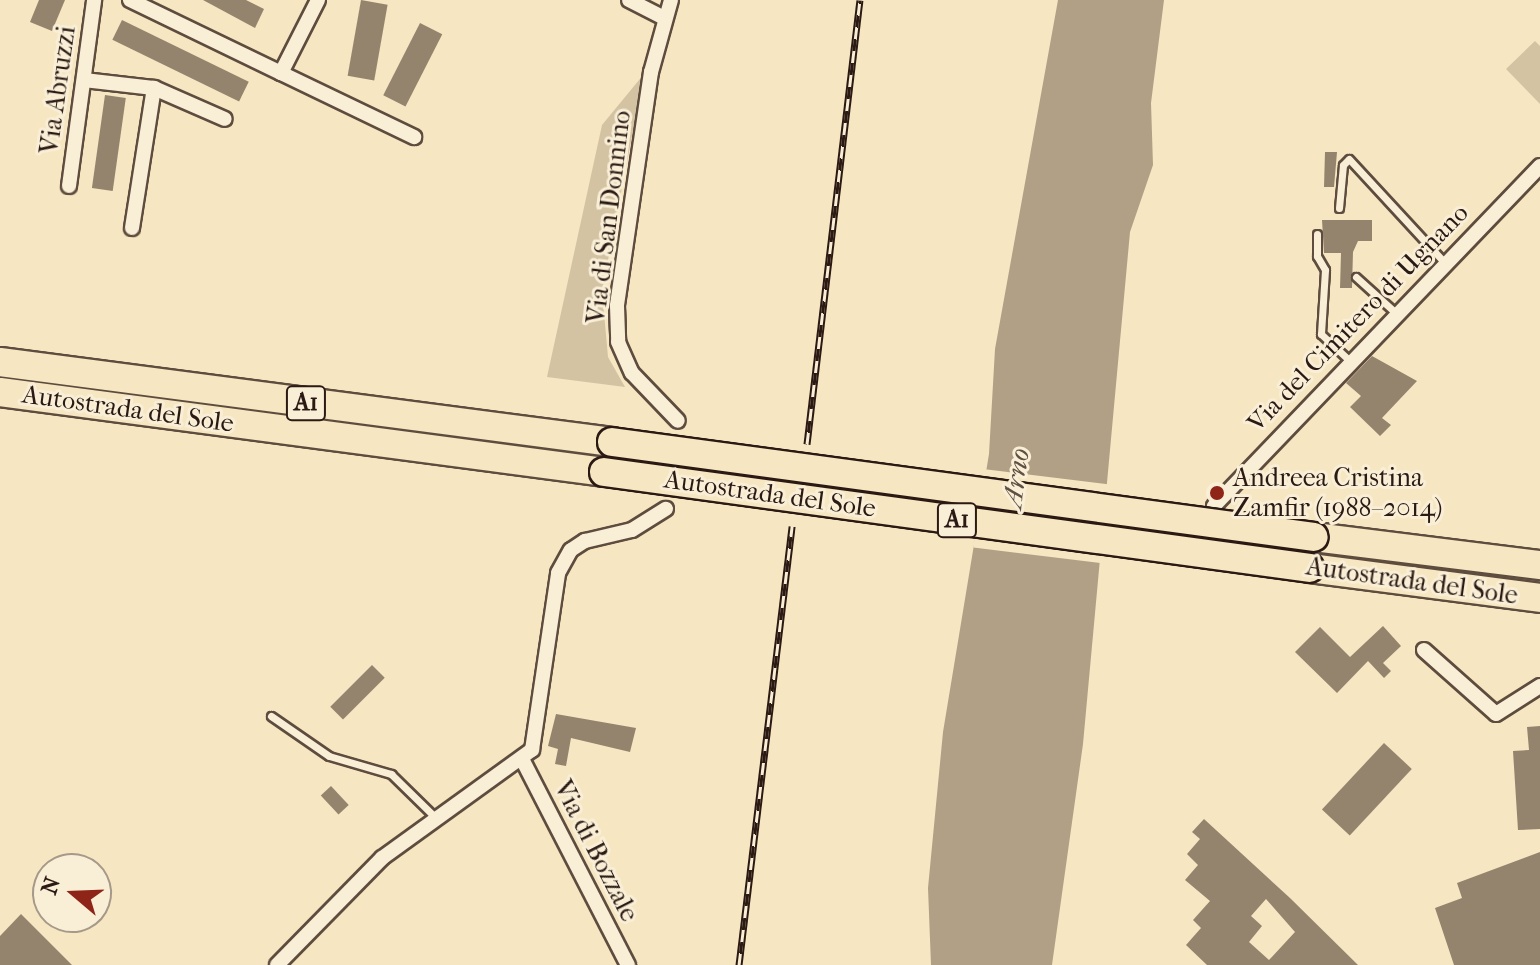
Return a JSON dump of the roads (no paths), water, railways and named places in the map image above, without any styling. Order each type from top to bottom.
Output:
[{"type":"highway","name":"Autostrada del Sole","points":[[0,362],[1540,565]]},
{"type":"highway","name":"Autostrada del Sole","points":[[0,392],[1540,598]]},
{"type":"street","name":"Via Abruzzi","points":[[69,186],[94,0]]},
{"type":"street","points":[[130,0],[414,137]]},
{"type":"street","points":[[281,73],[318,0]]},
{"type":"street","points":[[629,0],[664,18]]},
{"type":"street","name":"Via di San Donnino","points":[[671,0],[664,18],[632,200],[618,342],[632,373],[678,421]]},
{"type":"street","points":[[84,80],[154,88],[225,119]]},
{"type":"street","points":[[132,228],[154,88]]},
{"type":"street","name":"Via del Cimitero di Ugnano","points":[[1214,506],[1540,166]]},
{"type":"street","points":[[277,965],[353,883],[522,759],[539,730],[552,601],[571,550],[606,532],[652,522],[666,509]]},
{"type":"street","points":[[1424,650],[1496,714],[1540,686]]},
{"type":"street","name":"Via di Bozzale","points":[[522,759],[628,965]]},
{"type":"lane","points":[[1339,208],[1343,165],[1349,159],[1445,263]]},
{"type":"lane","points":[[1317,234],[1317,256],[1325,270],[1321,334],[1350,361]]},
{"type":"lane","points":[[1356,277],[1397,314]]},
{"type":"lane","points":[[271,716],[329,756],[391,774],[437,819]]},
{"type":"water","name":"Arno","points":[[1058,0],[1164,0],[1151,103],[1153,165],[1130,232],[1083,744],[1052,965],[931,965],[928,888],[943,732],[989,454],[995,349]]},
{"type":"railway","points":[[807,444],[860,0]]},
{"type":"railway","points":[[739,965],[792,526]]},
{"type":"place","name":"Andreea Cristina Zamfir (1988–2014)","points":[[1217,493]]}]
